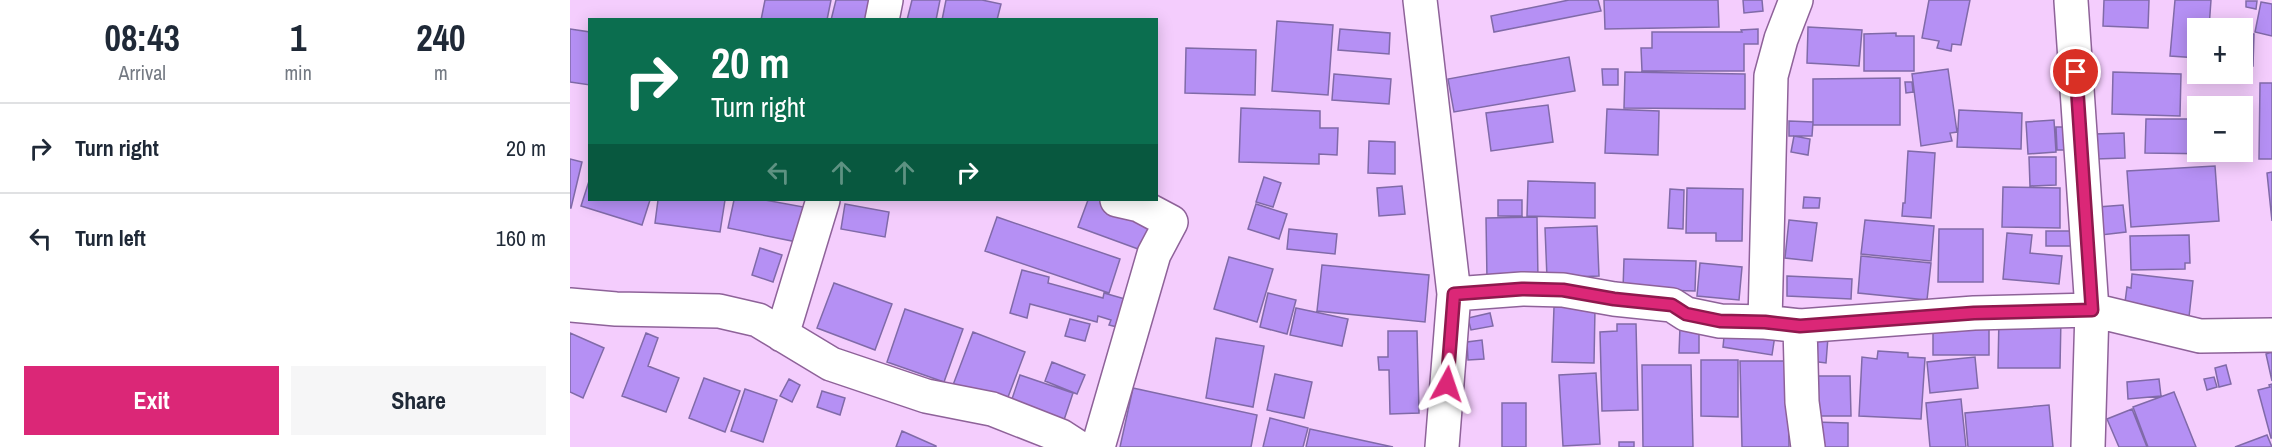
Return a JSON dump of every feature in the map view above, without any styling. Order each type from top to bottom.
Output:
[{"type":"street","points":[[882,18],[886,0]]},
{"type":"street","points":[[1420,0],[1454,294],[1442,447]]},
{"type":"street","points":[[1765,322],[1771,76],[1781,39],[1796,0]]},
{"type":"street","points":[[2071,1],[2092,310],[2088,447]]},
{"type":"street","points":[[782,335],[823,201]]},
{"type":"street","points":[[1098,447],[1154,254],[1171,222],[1139,205],[1121,201]]},
{"type":"street","points":[[1454,294],[1522,289],[1563,290],[1614,299],[1672,305],[1686,314],[1720,321],[1765,322],[1800,326],[1974,313],[2092,310],[2200,336],[2272,334]]},
{"type":"street","points":[[570,305],[616,309],[719,311],[758,320],[831,364],[926,396],[992,409],[1061,436],[1078,447]]},
{"type":"street","points":[[1800,326],[1802,402],[1808,447]]},
{"type":"building","points":[[765,0],[831,0],[827,18],[761,18]]},
{"type":"building","points":[[836,0],[876,0],[872,18],[832,18]]},
{"type":"building","points":[[912,0],[940,0],[936,18],[908,18]]},
{"type":"building","points":[[946,0],[982,0],[1001,4],[998,18],[942,18]]},
{"type":"building","points":[[1569,0],[1598,0],[1601,11],[1494,32],[1491,16]]},
{"type":"building","points":[[1604,0],[1718,0],[1719,27],[1605,29]]},
{"type":"building","points":[[1743,0],[1762,0],[1763,11],[1744,13]]},
{"type":"building","points":[[1929,0],[1970,0],[1961,45],[1952,44],[1951,51],[1937,48],[1939,41],[1922,38]]},
{"type":"building","points":[[2104,0],[2149,0],[2148,28],[2103,26]]},
{"type":"building","points":[[2175,0],[2211,0],[2210,18],[2187,18],[2187,57],[2170,56]]},
{"type":"building","points":[[2246,1],[2257,1],[2256,9],[2246,7]]},
{"type":"building","points":[[2261,2],[2272,4],[2272,36],[2255,32]]},
{"type":"building","points":[[1277,21],[1333,25],[1328,95],[1272,91]]},
{"type":"building","points":[[1808,27],[1862,30],[1859,66],[1807,63]]},
{"type":"building","points":[[570,29],[588,32],[588,85],[570,82]]},
{"type":"building","points":[[1340,29],[1390,33],[1389,54],[1338,50]]},
{"type":"building","points":[[1758,29],[1758,44],[1744,44],[1744,71],[1642,71],[1641,48],[1652,48],[1652,32],[1742,32],[1741,30]]},
{"type":"building","points":[[1896,33],[1896,36],[1914,36],[1914,71],[1864,71],[1864,34]]},
{"type":"building","points":[[1186,48],[1256,50],[1255,95],[1185,93]]},
{"type":"building","points":[[1569,57],[1575,91],[1454,112],[1448,79]]},
{"type":"building","points":[[1602,69],[1618,69],[1618,85],[1603,85]]},
{"type":"building","points":[[1948,69],[1957,132],[1950,133],[1952,141],[1921,146],[1912,74]]},
{"type":"building","points":[[1625,72],[1745,74],[1745,109],[1624,108]]},
{"type":"building","points":[[2113,72],[2181,74],[2180,116],[2112,114]]},
{"type":"building","points":[[1334,74],[1391,79],[1389,104],[1332,100]]},
{"type":"building","points":[[1900,78],[1900,125],[1813,125],[1813,79]]},
{"type":"building","points":[[1905,82],[1912,82],[1913,92],[1906,93]]},
{"type":"building","points":[[2260,83],[2272,83],[2272,159],[2259,159]]},
{"type":"building","points":[[1548,105],[1553,142],[1491,151],[1486,113]]},
{"type":"building","points":[[1241,108],[1320,111],[1320,128],[1338,128],[1337,155],[1319,154],[1319,164],[1239,162]]},
{"type":"building","points":[[1607,109],[1659,111],[1658,155],[1605,153]]},
{"type":"building","points":[[1959,110],[2022,113],[2021,149],[1957,147]]},
{"type":"building","points":[[2146,119],[2187,119],[2187,154],[2145,153]]},
{"type":"building","points":[[2054,120],[2056,152],[2028,154],[2026,122]]},
{"type":"building","points":[[1789,121],[1813,122],[1812,136],[1789,136]]},
{"type":"building","points":[[2056,127],[2067,127],[2069,150],[2057,150]]},
{"type":"building","points":[[2124,133],[2125,158],[2096,159],[2095,134]]},
{"type":"building","points":[[1794,136],[1810,139],[1808,155],[1791,152]]},
{"type":"building","points":[[1369,141],[1395,142],[1395,174],[1368,173]]},
{"type":"building","points":[[1908,151],[1935,153],[1931,218],[1902,216]]},
{"type":"building","points":[[2029,157],[2056,157],[2056,185],[2030,186]]},
{"type":"building","points":[[570,159],[582,162],[571,208],[570,208]]},
{"type":"building","points":[[2215,166],[2219,221],[2131,227],[2127,171]]},
{"type":"building","points":[[2272,172],[2272,221],[2267,173]]},
{"type":"building","points":[[1264,177],[1281,183],[1273,207],[1256,202]]},
{"type":"building","points":[[1528,181],[1595,183],[1595,218],[1527,216]]},
{"type":"building","points":[[588,184],[588,201],[650,201],[642,225],[581,206]]},
{"type":"building","points":[[1402,186],[1405,214],[1379,216],[1377,188]]},
{"type":"building","points":[[2003,187],[2060,188],[2060,228],[2002,227]]},
{"type":"building","points":[[1687,188],[1743,189],[1742,241],[1716,241],[1716,233],[1686,233]]},
{"type":"building","points":[[1670,189],[1684,190],[1683,229],[1668,228]]},
{"type":"building","points":[[1804,197],[1820,198],[1819,208],[1803,208]]},
{"type":"building","points":[[1498,200],[1522,200],[1522,216],[1498,216]]},
{"type":"building","points":[[658,201],[725,201],[720,232],[655,223]]},
{"type":"building","points":[[734,201],[770,201],[809,208],[802,243],[728,228]]},
{"type":"building","points":[[1088,201],[1102,201],[1160,222],[1149,253],[1078,227]]},
{"type":"building","points":[[845,204],[889,212],[885,237],[841,229]]},
{"type":"building","points":[[1256,204],[1287,214],[1279,239],[1248,229]]},
{"type":"building","points":[[2123,205],[2126,232],[2101,235],[2098,207]]},
{"type":"building","points":[[997,217],[1120,259],[1109,293],[985,251]]},
{"type":"building","points":[[1537,217],[1538,280],[1487,280],[1486,218]]},
{"type":"building","points":[[1789,220],[1817,223],[1812,261],[1785,258]]},
{"type":"building","points":[[1865,220],[1934,226],[1931,261],[1861,254]]},
{"type":"building","points":[[1597,226],[1599,276],[1547,278],[1545,228]]},
{"type":"building","points":[[1289,229],[1337,234],[1335,254],[1287,249]]},
{"type":"building","points":[[1939,229],[1983,229],[1983,282],[1938,282]]},
{"type":"building","points":[[2046,231],[2081,231],[2081,246],[2046,246]]},
{"type":"building","points":[[2007,233],[2032,235],[2030,253],[2062,256],[2059,284],[2003,279]]},
{"type":"building","points":[[2189,235],[2190,263],[2185,263],[2185,269],[2131,270],[2130,236]]},
{"type":"building","points":[[760,248],[782,255],[773,282],[752,275]]},
{"type":"building","points":[[1861,256],[1931,263],[1927,300],[1858,293]]},
{"type":"building","points":[[1229,257],[1273,269],[1257,322],[1214,309]]},
{"type":"building","points":[[1624,259],[1696,261],[1695,291],[1623,289]]},
{"type":"building","points":[[1700,263],[1742,267],[1739,300],[1697,296]]},
{"type":"building","points":[[1322,265],[1429,275],[1425,322],[1317,311]]},
{"type":"building","points":[[1022,270],[1049,277],[1048,283],[1103,298],[1104,293],[1125,299],[1117,327],[1109,325],[1111,320],[1098,316],[1097,322],[1030,304],[1027,318],[1010,313]]},
{"type":"building","points":[[2132,274],[2193,281],[2189,317],[2124,310],[2127,287],[2131,288]]},
{"type":"building","points":[[1787,276],[1852,279],[1851,299],[1787,296]]},
{"type":"building","points":[[834,283],[892,304],[875,350],[817,328]]},
{"type":"building","points":[[1268,293],[1296,300],[1287,334],[1260,327]]},
{"type":"building","points":[[1554,307],[1595,308],[1594,363],[1552,362]]},
{"type":"building","points":[[1296,308],[1348,319],[1342,346],[1290,335]]},
{"type":"building","points":[[905,309],[963,329],[944,382],[887,362]]},
{"type":"building","points":[[1490,313],[1493,326],[1471,330],[1468,318]]},
{"type":"building","points":[[1999,317],[2061,317],[2060,368],[1998,368]]},
{"type":"building","points":[[1070,319],[1090,324],[1085,341],[1065,336]]},
{"type":"building","points":[[1933,323],[1989,323],[1989,355],[1933,355]]},
{"type":"building","points":[[1617,324],[1636,324],[1638,410],[1602,411],[1600,332],[1617,331]]},
{"type":"building","points":[[1680,327],[1699,328],[1699,353],[1679,353]]},
{"type":"building","points":[[1725,327],[1775,335],[1772,355],[1723,347]]},
{"type":"building","points":[[1388,331],[1417,331],[1419,413],[1390,414],[1389,370],[1379,370],[1378,357],[1388,357]]},
{"type":"building","points":[[973,332],[1025,352],[1005,405],[953,385]]},
{"type":"building","points":[[570,333],[604,348],[583,398],[570,392]]},
{"type":"building","points":[[646,333],[658,338],[648,366],[679,378],[666,412],[622,396]]},
{"type":"building","points":[[1813,336],[1828,337],[1826,363],[1811,361]]},
{"type":"building","points":[[1216,338],[1264,346],[1253,407],[1206,398]]},
{"type":"building","points":[[1482,340],[1484,359],[1468,360],[1467,342]]},
{"type":"building","points":[[1878,351],[1908,353],[1908,357],[1925,358],[1921,419],[1859,416],[1862,357],[1877,359]]},
{"type":"building","points":[[2272,352],[2272,381],[2266,354]]},
{"type":"building","points":[[1975,357],[1978,388],[1930,393],[1927,362]]},
{"type":"building","points":[[1701,360],[1738,360],[1738,417],[1701,416]]},
{"type":"building","points":[[1740,361],[1788,361],[1789,447],[1742,447]]},
{"type":"building","points":[[1052,362],[1085,375],[1077,394],[1045,381]]},
{"type":"building","points":[[1642,365],[1691,365],[1693,447],[1643,447]]},
{"type":"building","points":[[2226,365],[2231,384],[2219,387],[2215,368]]},
{"type":"building","points":[[1596,373],[1600,444],[1563,446],[1559,375]]},
{"type":"building","points":[[1275,374],[1312,382],[1304,418],[1267,410]]},
{"type":"building","points":[[1020,375],[1073,393],[1064,420],[1011,402]]},
{"type":"building","points":[[1813,376],[1850,376],[1851,416],[1814,416]]},
{"type":"building","points":[[2214,377],[2217,387],[2207,390],[2204,379]]},
{"type":"building","points":[[704,378],[740,391],[725,432],[689,418]]},
{"type":"building","points":[[789,379],[800,385],[792,402],[780,396]]},
{"type":"building","points":[[2159,379],[2161,396],[2128,399],[2127,382]]},
{"type":"building","points":[[2272,384],[2271,438],[2258,390],[2270,387],[2269,385]]},
{"type":"building","points":[[1133,388],[1257,415],[1251,447],[1120,447]]},
{"type":"building","points":[[745,389],[777,400],[763,442],[731,431]]},
{"type":"building","points":[[822,391],[845,398],[840,415],[817,407]]},
{"type":"building","points":[[2174,392],[2196,447],[2148,447],[2133,407]]},
{"type":"building","points":[[1961,399],[1966,447],[1930,447],[1926,403]]},
{"type":"building","points":[[1502,403],[1526,403],[1526,447],[1502,447]]},
{"type":"building","points":[[2049,405],[2053,447],[1968,447],[1965,413]]},
{"type":"building","points":[[2132,409],[2147,447],[2119,447],[2107,419]]},
{"type":"building","points":[[1270,418],[1308,428],[1303,447],[1263,447]]},
{"type":"building","points":[[1814,422],[1848,423],[1848,447],[1813,447]]},
{"type":"building","points":[[1310,429],[1393,447],[1306,447]]},
{"type":"building","points":[[902,431],[936,446],[936,447],[896,447]]},
{"type":"building","points":[[2267,435],[2272,447],[2235,447]]},
{"type":"building","points":[[1619,442],[1634,442],[1634,447],[1619,447]]},
{"type":"route","points":[[1447,384],[1454,294],[1522,289],[1563,290],[1614,299],[1672,305],[1686,314],[1720,321],[1765,322],[1800,326],[1974,313],[2092,310],[2076,72]]}]
